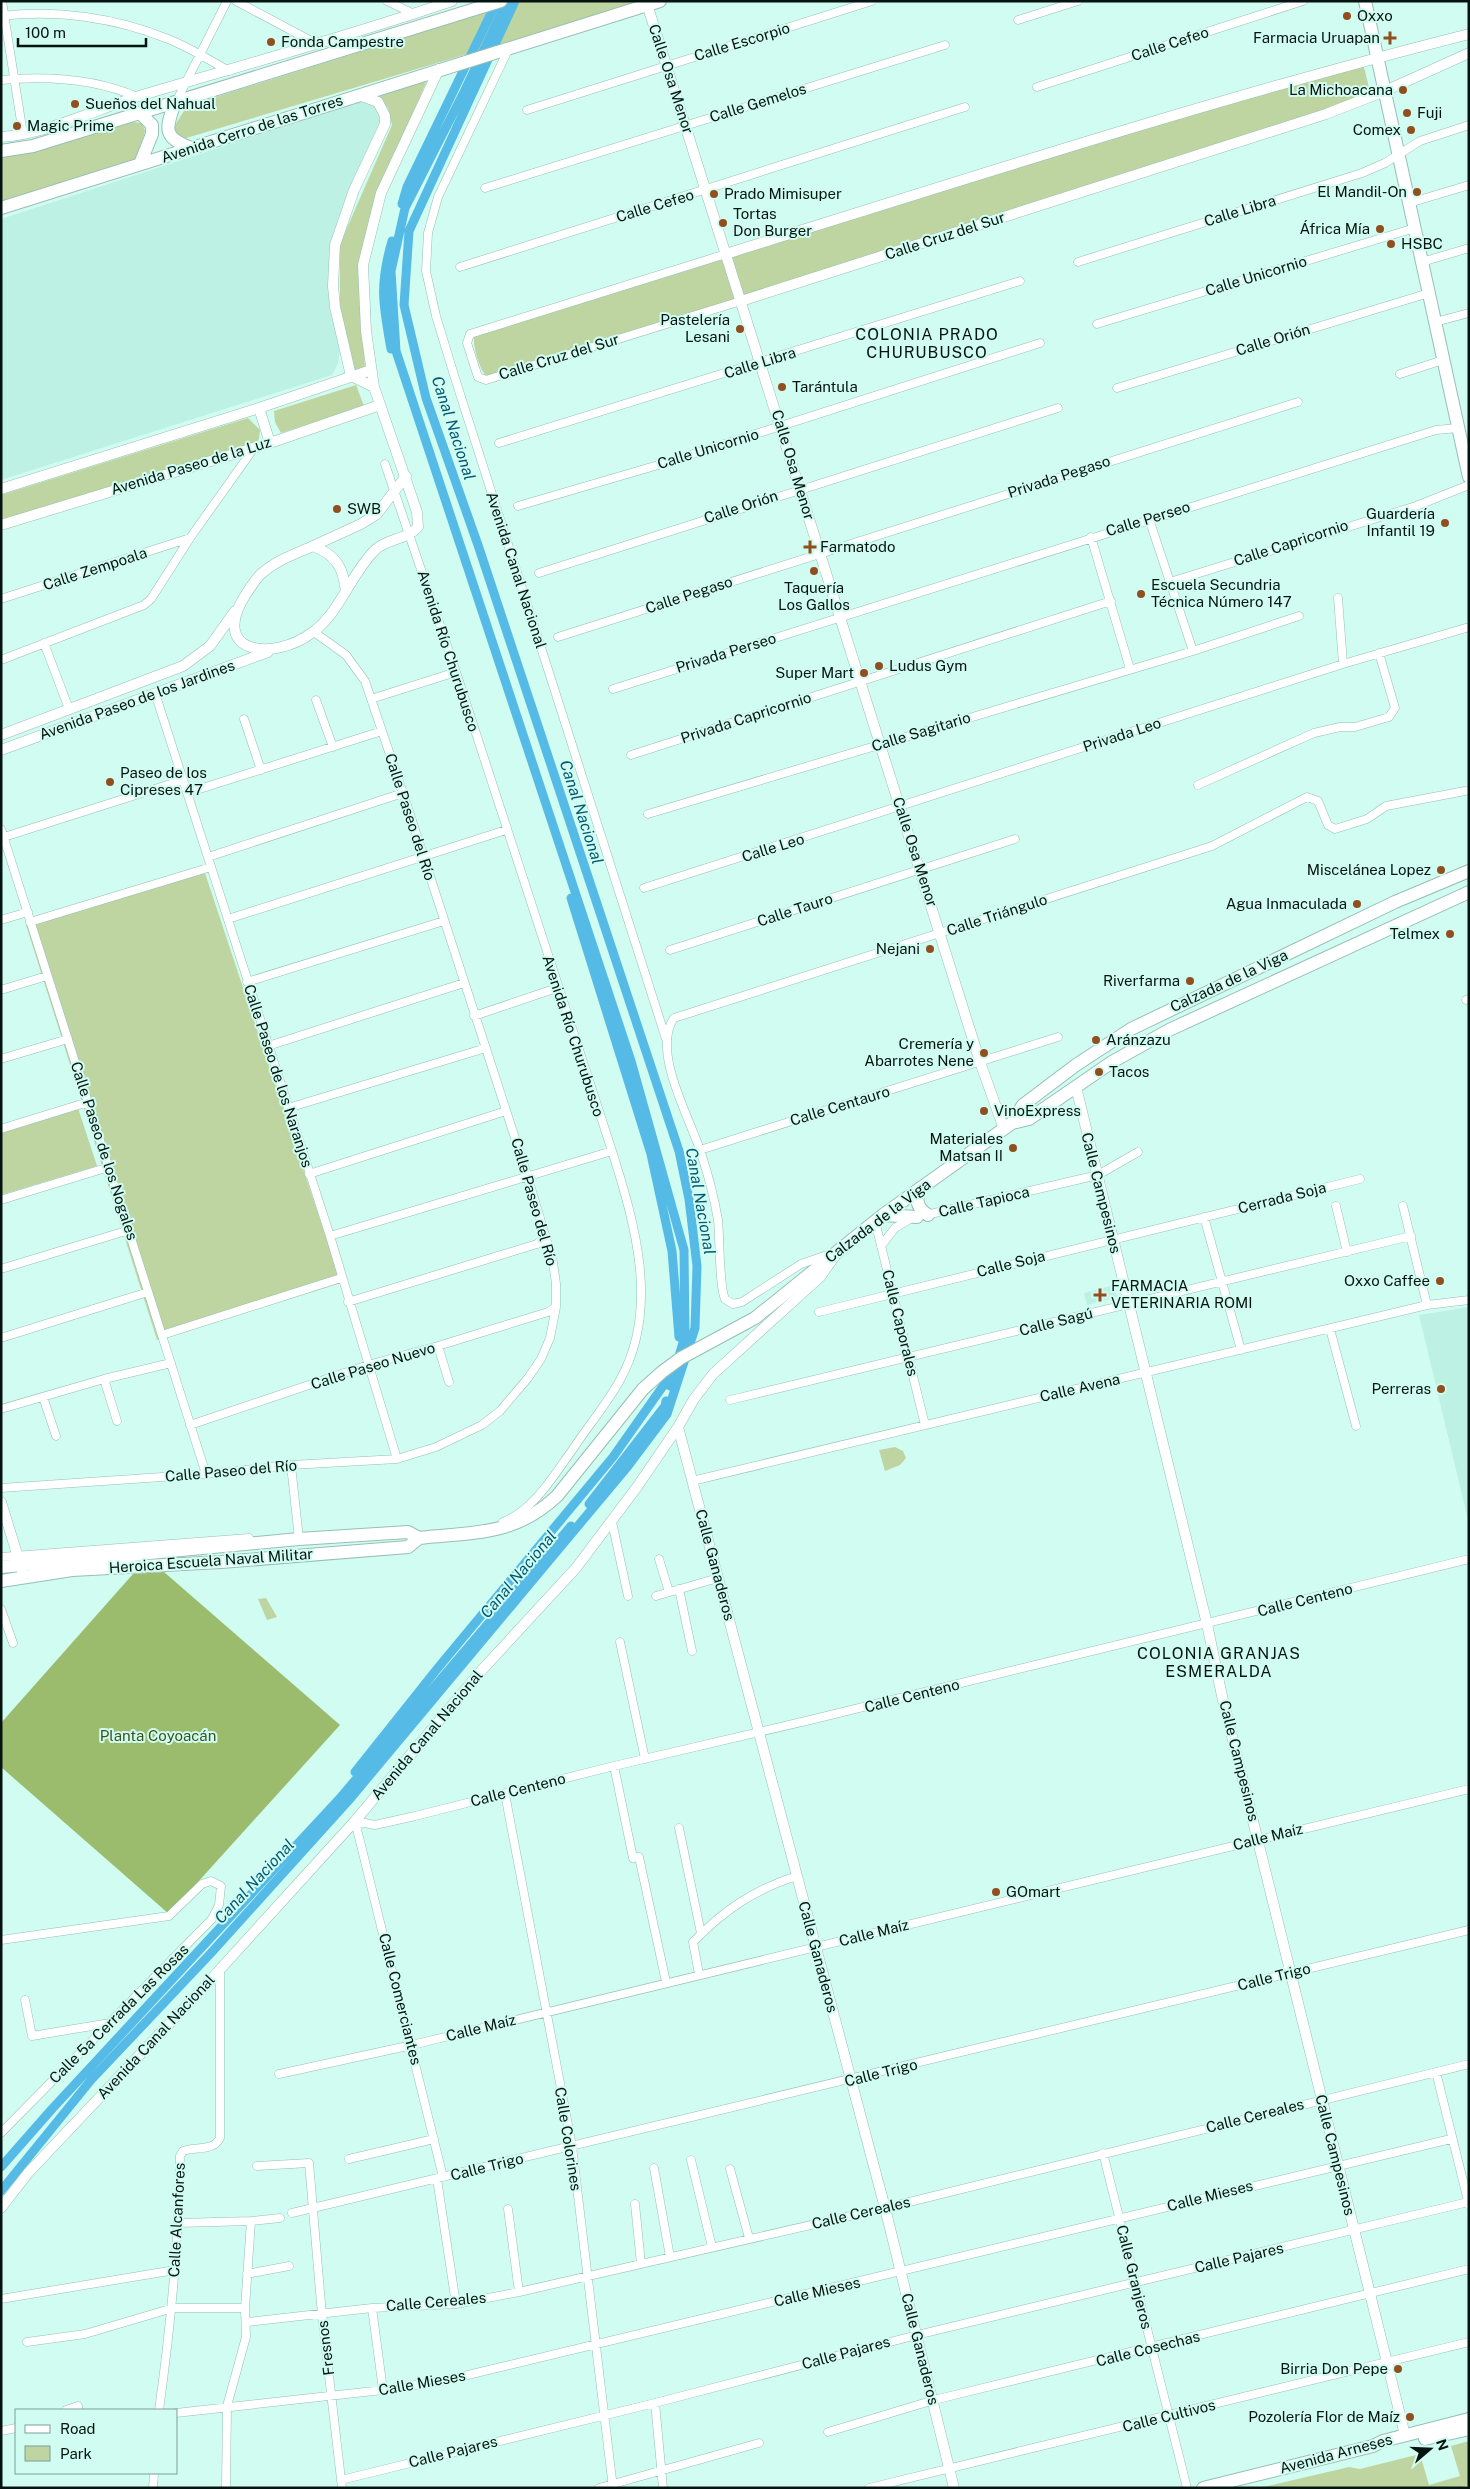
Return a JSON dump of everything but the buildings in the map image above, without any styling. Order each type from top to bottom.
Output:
[{"type":"main road","points":[[1365,1],[1469,477]]},
{"type":"main road","points":[[1,151],[34,146],[141,114],[498,2]]},
{"type":"main road","name":"Avenida Cerro de las Torres","points":[[1,208],[651,3]]},
{"type":"main road","points":[[175,103],[167,127],[169,135],[178,143],[192,148]]},
{"type":"main road","points":[[140,164],[152,134],[152,125],[141,114]]},
{"type":"main road","name":"Calzada de la Viga","points":[[1008,1126],[1023,1105],[1076,1065],[1131,1029],[1396,902],[1469,871]]},
{"type":"main road","name":"Calzada de la Viga","points":[[747,1322],[772,1306],[836,1252],[920,1188],[1008,1126],[1029,1119],[1133,1049],[1169,1030],[1469,892]]},
{"type":"main road","points":[[1396,902],[1403,921]]},
{"type":"main road","points":[[879,1218],[923,1216],[918,1205],[917,1196],[920,1188]]},
{"type":"main road","name":"Heroica Escuela Naval Militar","points":[[1,1581],[72,1570],[221,1562],[408,1547],[419,1538],[504,1528],[541,1511],[556,1496],[643,1389],[677,1361],[747,1322]]},
{"type":"main road","name":"Heroica Escuela Naval Militar","points":[[1,1567],[17,1559],[299,1536],[408,1532],[419,1538]]},
{"type":"main road","name":"Avenida Arneses","points":[[1203,2488],[1373,2446],[1383,2441],[1469,2419]]},
{"type":"main road","points":[[1373,2446],[1382,2450],[1469,2429]]},
{"type":"street","points":[[2,1],[23,134]]},
{"type":"street","points":[[175,103],[227,1]]},
{"type":"street","points":[[236,1],[316,43]]},
{"type":"street","points":[[387,1],[414,14]]},
{"type":"street","points":[[1,137],[23,134],[452,1]]},
{"type":"street","name":"Calle Escorpio","points":[[527,110],[872,1]]},
{"type":"street","points":[[1018,20],[1078,1]]},
{"type":"street","name":"Calle Cefeo","points":[[1037,87],[1303,1]]},
{"type":"street","name":"Calle Osa Menor","points":[[651,3],[666,66],[980,1062],[1008,1126]]},
{"type":"street","points":[[3,15],[54,15],[116,23],[170,39],[229,71]]},
{"type":"street","name":"Calle Cruz del Sur","points":[[1469,34],[1377,57],[1034,157],[470,334],[467,343],[478,377],[486,380],[1316,118],[1385,91],[1469,53]]},
{"type":"street","name":"Calle Gemelos","points":[[485,188],[945,45]]},
{"type":"street","name":"Avenida Canal Nacional","points":[[506,48],[438,197],[428,233],[426,270],[436,316],[666,1041],[669,1061],[684,1111],[700,1150],[710,1183],[718,1220],[723,1294],[727,1302],[736,1304],[746,1301],[801,1264],[836,1252]]},
{"type":"street","points":[[406,476],[377,514],[361,524],[277,562],[261,574],[236,610],[235,625],[241,640],[254,650],[273,651],[301,640],[314,632],[339,604],[376,549],[409,535],[418,527],[418,520],[406,476],[374,387],[366,331],[363,265],[381,193],[439,69]]},
{"type":"street","points":[[1,80],[14,78],[49,79],[95,84],[138,97]]},
{"type":"street","points":[[351,376],[335,306],[333,286],[335,245],[354,190],[385,124],[385,116],[378,102],[358,95]]},
{"type":"street","name":"Calle Cefeo","points":[[460,267],[965,107]]},
{"type":"street","name":"Calle Libra","points":[[1078,262],[1362,173],[1420,141],[1469,125]]},
{"type":"street","points":[[1409,204],[1469,185]]},
{"type":"street","name":"Calle Unicornio","points":[[1097,324],[1415,228]]},
{"type":"street","points":[[1422,262],[1469,248]]},
{"type":"street","name":"Calle Libra","points":[[499,443],[1020,281]]},
{"type":"street","name":"Calle Orión","points":[[1117,388],[1429,293]]},
{"type":"street","points":[[1435,322],[1469,313]]},
{"type":"street","name":"Calle Unicornio","points":[[518,506],[781,426],[1040,343]]},
{"type":"street","points":[[1400,374],[1443,360]]},
{"type":"street","points":[[1,490],[259,408],[371,370]]},
{"type":"street","points":[[351,376],[374,387]]},
{"type":"street","name":"Privada Pegaso","points":[[820,552],[1298,402]]},
{"type":"street","name":"Avenida Paseo de la Luz","points":[[1,525],[270,443],[380,405]]},
{"type":"street","points":[[259,408],[270,443]]},
{"type":"street","name":"Calle Orión","points":[[539,573],[800,488],[1058,408]]},
{"type":"street","name":"Calle Perseo","points":[[840,617],[1436,430],[1458,428]]},
{"type":"street","points":[[1,660],[136,610],[151,599],[190,538],[254,447]]},
{"type":"street","name":"Avenida Río Churubusco","points":[[385,464],[456,672],[557,988],[612,1152],[628,1203],[639,1260],[642,1300],[634,1346],[620,1380],[551,1480],[525,1509],[509,1519],[476,1532]]},
{"type":"street","name":"Calle Capricornio","points":[[1170,582],[1434,500],[1469,485]]},
{"type":"street","points":[[1149,519],[1193,651]]},
{"type":"street","points":[[1092,537],[1130,669]]},
{"type":"street","name":"Calle Zempoala","points":[[1,599],[190,538]]},
{"type":"street","points":[[313,546],[327,552],[339,565],[346,592]]},
{"type":"street","name":"Calle Pegaso","points":[[558,637],[820,552]]},
{"type":"street","points":[[1338,598],[1343,664]]},
{"type":"street","points":[[860,681],[1111,601]]},
{"type":"street","name":"Avenida Paseo de los Jardines","points":[[1,735],[183,666],[197,658],[220,634],[236,610]]},
{"type":"street","name":"Calle Sagitario","points":[[648,814],[1193,651],[1299,616]]},
{"type":"street","name":"Privada Perseo","points":[[613,689],[840,617]]},
{"type":"street","name":"Privada Leo","points":[[900,807],[1343,664],[1469,627]]},
{"type":"street","name":"Calle Paseo del Río","points":[[1,1488],[206,1474],[291,1465],[398,1459],[436,1448],[463,1436],[500,1411],[528,1378],[550,1338],[556,1306],[556,1284],[546,1237],[403,793],[365,681],[356,666],[346,655],[314,632]]},
{"type":"street","points":[[44,643],[69,709]]},
{"type":"street","name":"Avenida Paseo de los Jardines","points":[[1,750],[273,651]]},
{"type":"street","points":[[1198,785],[1314,734],[1340,727],[1356,727],[1389,717],[1395,708],[1378,653]]},
{"type":"street","points":[[371,699],[456,672]]},
{"type":"street","name":"Privada Capricornio","points":[[631,755],[860,681]]},
{"type":"street","name":"Calle Paseo de los Naranjos","points":[[155,693],[330,1236],[348,1302],[398,1459]]},
{"type":"street","points":[[316,700],[332,747]]},
{"type":"street","points":[[244,719],[261,770]]},
{"type":"street","points":[[188,793],[382,731]]},
{"type":"street","points":[[3,833],[183,780]]},
{"type":"street","name":"Calle Triángulo","points":[[666,1041],[670,1024],[674,1018],[1212,846],[1307,797],[1318,801],[1328,825],[1335,830],[1367,819],[1386,806],[1465,791]]},
{"type":"street","points":[[208,857],[403,793]]},
{"type":"street","name":"Calle Leo","points":[[644,888],[900,807]]},
{"type":"street","points":[[228,919],[506,830]]},
{"type":"street","name":"Calle Paseo de los Nogales","points":[[3,833],[5,849],[28,912],[206,1474]]},
{"type":"street","name":"Calle Tauro","points":[[670,950],[1016,839]]},
{"type":"street","points":[[30,922],[211,868]]},
{"type":"street","points":[[1,920],[28,912]]},
{"type":"street","points":[[247,982],[444,921]]},
{"type":"street","points":[[1,990],[47,976]]},
{"type":"street","points":[[268,1046],[464,983]]},
{"type":"street","points":[[474,1016],[557,988]]},
{"type":"street","name":"Calle Centauro","points":[[700,1150],[1058,1038]]},
{"type":"street","points":[[1,1059],[68,1039]]},
{"type":"street","points":[[288,1108],[486,1048]]},
{"type":"street","name":"Calle Campesinos","points":[[1076,1087],[1207,1624],[1222,1696],[1259,1839],[1321,2100],[1405,2435]]},
{"type":"street","points":[[1,1129],[88,1102]]},
{"type":"street","points":[[309,1174],[506,1111]]},
{"type":"street","points":[[330,1236],[612,1152]]},
{"type":"street","name":"Calle Tapioca","points":[[881,1246],[895,1228],[923,1216],[1098,1175],[1138,1152]]},
{"type":"street","points":[[1,1200],[109,1167]]},
{"type":"street","name":"Cerrada Soja","points":[[1204,1217],[1360,1179]]},
{"type":"street","points":[[1336,1206],[1347,1252]]},
{"type":"street","points":[[1403,1206],[1427,1305]]},
{"type":"street","points":[[1204,1217],[1241,1350]]},
{"type":"street","name":"Calle Soja","points":[[819,1312],[1204,1217]]},
{"type":"street","name":"Calle Caporales","points":[[879,1218],[881,1246],[925,1425]]},
{"type":"street","points":[[1,1269],[129,1230]]},
{"type":"street","name":"Calle Sagú","points":[[730,1400],[1411,1236]]},
{"type":"street","points":[[348,1302],[537,1244],[546,1237]]},
{"type":"street","name":"Avenida Canal Nacional","points":[[1,2208],[28,2173],[355,1822],[480,1671],[576,1568],[612,1522],[678,1427],[694,1399],[713,1374],[820,1277],[836,1252]]},
{"type":"street","points":[[162,1336],[341,1278]]},
{"type":"street","points":[[1,1338],[148,1292]]},
{"type":"street","name":"Calle Avena","points":[[692,1481],[1427,1305],[1469,1300]]},
{"type":"street","name":"Calle Paseo Nuevo","points":[[190,1425],[368,1365],[438,1346],[548,1312],[556,1306]]},
{"type":"street","points":[[1330,1328],[1356,1426]]},
{"type":"street","points":[[438,1346],[449,1382]]},
{"type":"street","points":[[1,1409],[104,1379],[171,1363]]},
{"type":"street","points":[[104,1379],[117,1421]]},
{"type":"street","points":[[43,1397],[56,1436]]},
{"type":"street","name":"Calle Ganaderos","points":[[678,1427],[886,2208],[954,2488]]},
{"type":"street","points":[[291,1465],[299,1536]]},
{"type":"street","points":[[1,1502],[24,1578]]},
{"type":"street","points":[[612,1522],[628,1596]]},
{"type":"street","name":"Heroica Escuela Naval Militar","points":[[1,1557],[17,1559]]},
{"type":"street","points":[[659,1559],[668,1592]]},
{"type":"street","name":"Calle Centeno","points":[[355,1822],[375,1825],[1469,1559]]},
{"type":"street","points":[[656,1596],[718,1578]]},
{"type":"street","points":[[679,1589],[692,1651]]},
{"type":"street","points":[[1,1609],[13,1643]]},
{"type":"street","points":[[620,1642],[645,1759]]},
{"type":"street","points":[[614,1766],[633,1858],[638,1857],[666,1982]]},
{"type":"street","name":"Calle Maíz","points":[[279,2074],[412,2045],[1469,1789]]},
{"type":"street","name":"Calle Colorines","points":[[505,1794],[572,2146],[594,2345],[613,2486]]},
{"type":"street","name":"Calle Comerciantes","points":[[355,1822],[434,2139],[456,2304]]},
{"type":"street","points":[[679,1828],[701,1933]]},
{"type":"street","points":[[699,1974],[692,1942],[701,1933],[752,1893],[797,1876]]},
{"type":"street","name":"Calle 5a Cerrada Las Rosas","points":[[1,1940],[169,1916],[202,1884],[211,1881],[221,1886],[219,1905],[212,1919],[1,2133]]},
{"type":"street","name":"Calle Trigo","points":[[292,2213],[1469,1930]]},
{"type":"street","name":"Calle Alcanfores","points":[[159,2409],[173,2308],[179,2223],[180,2156],[183,2151],[188,2149],[211,2148],[220,2138],[220,1969]]},
{"type":"street","points":[[25,2000],[32,2036],[110,2023]]},
{"type":"street","name":"Calle Cereales","points":[[247,2322],[372,2308],[456,2304],[586,2278],[749,2238],[886,2208],[1469,2064]]},
{"type":"street","points":[[1436,2072],[1468,2204]]},
{"type":"street","points":[[349,2158],[434,2139]]},
{"type":"street","name":"Calle Mieses","points":[[178,2413],[382,2390],[447,2380],[901,2272],[1337,2165],[1452,2139]]},
{"type":"street","name":"Calle Granjeros","points":[[1103,2153],[1187,2488]]},
{"type":"street","points":[[691,2160],[712,2247]]},
{"type":"street","name":"Fresnos","points":[[257,2166],[309,2163],[322,2315],[342,2484]]},
{"type":"street","points":[[654,2168],[670,2257]]},
{"type":"street","points":[[730,2169],[749,2238]]},
{"type":"street","points":[[635,2204],[641,2264]]},
{"type":"street","name":"Calle Pajares","points":[[342,2484],[917,2335],[1468,2204]]},
{"type":"street","points":[[508,2209],[519,2292]]},
{"type":"street","points":[[179,2223],[251,2221],[280,2218]]},
{"type":"street","points":[[226,2488],[227,2406],[246,2337],[247,2322],[244,2308],[251,2221]]},
{"type":"street","points":[[247,2274],[289,2266]]},
{"type":"street","name":"Calle Cosechas","points":[[828,2432],[934,2400],[1469,2269]]},
{"type":"street","points":[[1,2299],[176,2270]]},
{"type":"street","points":[[28,2342],[85,2334],[173,2308],[244,2308]]},
{"type":"street","points":[[372,2308],[382,2390]]},
{"type":"street","name":"Calle Cultivos","points":[[870,2488],[1469,2342]]},
{"type":"street","points":[[655,2403],[663,2488]]},
{"type":"street","points":[[1,2431],[15,2428]]},
{"type":"street","points":[[599,2488],[613,2486],[661,2470],[759,2443]]},
{"type":"street","points":[[153,2488],[154,2474]]},
{"type":"shaded area","points":[[362,101],[374,105],[379,112],[380,121],[353,180],[331,244],[328,286],[340,348],[338,363],[332,375],[1,480],[1,219]]},
{"type":"shaded area","name":"FARMACIA VETERINARIA ROMI","points":[[1114,1285],[1117,1297],[1087,1305],[1084,1293]]},
{"type":"shaded area","points":[[1469,1307],[1469,1524],[1419,1315]]},
{"type":"green space","points":[[522,1],[635,1],[635,4],[183,139],[172,130],[187,106]]},
{"type":"green space","points":[[1363,63],[1371,96],[1009,214],[487,377],[481,369],[477,358],[474,336],[713,260]]},
{"type":"green space","points":[[428,78],[376,199],[361,267],[365,369],[354,371],[349,360],[340,305],[340,244],[392,125],[388,108],[375,94]]},
{"type":"green space","points":[[133,122],[142,123],[145,131],[137,160],[1,202],[1,155],[34,151]]},
{"type":"green space","points":[[356,385],[364,406],[281,433],[275,422],[274,411]]},
{"type":"green space","points":[[248,418],[260,430],[259,439],[255,445],[1,522],[1,495]]},
{"type":"green space","points":[[204,870],[341,1283],[157,1340],[26,925]]},
{"type":"green space","points":[[78,1108],[97,1166],[1,1195],[1,1131]]},
{"type":"green space","points":[[895,1447],[903,1451],[906,1458],[900,1465],[885,1471],[879,1450]]},
{"type":"green space","name":"Planta Coyoacán","points":[[164,1572],[340,1725],[169,1914],[1,1767],[1,1723],[133,1574]]},
{"type":"green space","points":[[266,1598],[277,1617],[267,1620],[258,1599]]},
{"type":"green space","points":[[1469,2441],[1469,2485],[1458,2488],[1259,2488],[1349,2467],[1360,2469],[1420,2454],[1429,2485],[1460,2476],[1451,2446]]},
{"type":"waterway","name":"Canal Nacional","points":[[402,204],[407,187],[497,1]]},
{"type":"waterway","name":"Canal Nacional","points":[[507,1],[464,92],[405,208],[391,271],[396,351],[631,1061],[684,1250],[685,1336],[670,1386]]},
{"type":"waterway","name":"Canal Nacional","points":[[1,2191],[91,2080],[211,1953],[349,1800],[628,1466],[667,1414],[695,1328],[697,1266],[689,1199],[679,1151],[478,545],[426,398],[404,305],[409,231],[515,1]]},
{"type":"waterway","name":"Canal Nacional","points":[[391,349],[384,307],[384,283],[392,241]]},
{"type":"waterway","name":"Canal Nacional","points":[[571,898],[651,1154],[672,1251],[679,1337]]},
{"type":"waterway","name":"Canal Nacional","points":[[355,1772],[437,1669],[613,1457],[668,1379],[670,1372]]},
{"type":"waterway","name":"Canal Nacional","points":[[589,1504],[665,1406],[666,1401]]},
{"type":"waterway","name":"Canal Nacional","points":[[1,2167],[52,2109],[341,1797],[571,1526]]},
{"type":"place","name":"Oxxo","points":[[1347,16]]},
{"type":"place","name":"Farmacia Uruapan","points":[[1390,38]]},
{"type":"place","name":"Fonda Campestre","points":[[271,42]]},
{"type":"place","name":"La Michoacana","points":[[1403,90]]},
{"type":"place","name":"Sueños del Nahual","points":[[75,104]]},
{"type":"place","name":"Fuji","points":[[1407,113]]},
{"type":"place","name":"Magic Prime","points":[[17,126]]},
{"type":"place","name":"Comex","points":[[1411,130]]},
{"type":"place","name":"El Mandil-On","points":[[1417,192]]},
{"type":"place","name":"Prado Mimisuper","points":[[714,194]]},
{"type":"place","name":"Tortas Don Burger","points":[[723,223]]},
{"type":"place","name":"África Mía","points":[[1380,229]]},
{"type":"place","name":"HSBC","points":[[1391,244]]},
{"type":"place","name":"Pastelería Lesani","points":[[740,329]]},
{"type":"place","name":"Tarántula","points":[[782,387]]},
{"type":"place","name":"SWB","points":[[337,509]]},
{"type":"place","name":"Guardería Infantil 19","points":[[1445,523]]},
{"type":"place","name":"Farmatodo","points":[[810,547]]},
{"type":"place","name":"Taquería Los Gallos","points":[[814,571]]},
{"type":"place","name":"Escuela Secundria Técnica Número 147","points":[[1141,594]]},
{"type":"place","name":"Ludus Gym","points":[[879,666]]},
{"type":"place","name":"Super Mart","points":[[864,673]]},
{"type":"place","name":"Paseo de los Cipreses 47","points":[[110,782]]},
{"type":"place","name":"Miscelánea Lopez","points":[[1441,870]]},
{"type":"place","name":"Agua Inmaculada","points":[[1357,904]]},
{"type":"place","name":"Telmex","points":[[1450,934]]},
{"type":"place","name":"Nejani","points":[[930,949]]},
{"type":"place","name":"Riverfarma","points":[[1190,981]]},
{"type":"place","name":"Aránzazu","points":[[1096,1040]]},
{"type":"place","name":"Cremería y Abarrotes Nene","points":[[984,1053]]},
{"type":"place","name":"Tacos","points":[[1099,1072]]},
{"type":"place","name":"VinoExpress","points":[[984,1111]]},
{"type":"place","name":"Materiales Matsan II","points":[[1013,1148]]},
{"type":"place","name":"Oxxo Caffee","points":[[1440,1281]]},
{"type":"place","name":"FARMACIA VETERINARIA ROMI","points":[[1100,1295]]},
{"type":"place","name":"Perreras","points":[[1441,1389]]},
{"type":"place","name":"GOmart","points":[[996,1892]]},
{"type":"place","name":"Birria Don Pepe","points":[[1398,2369]]},
{"type":"place","name":"Pozolería Flor de Maíz","points":[[1410,2417]]},
{"type":"district","name":"COLONIA PRADO CHURUBUSCO","points":[[927,343]]},
{"type":"district","name":"COLONIA GRANJAS ESMERALDA","points":[[1219,1662]]}]
